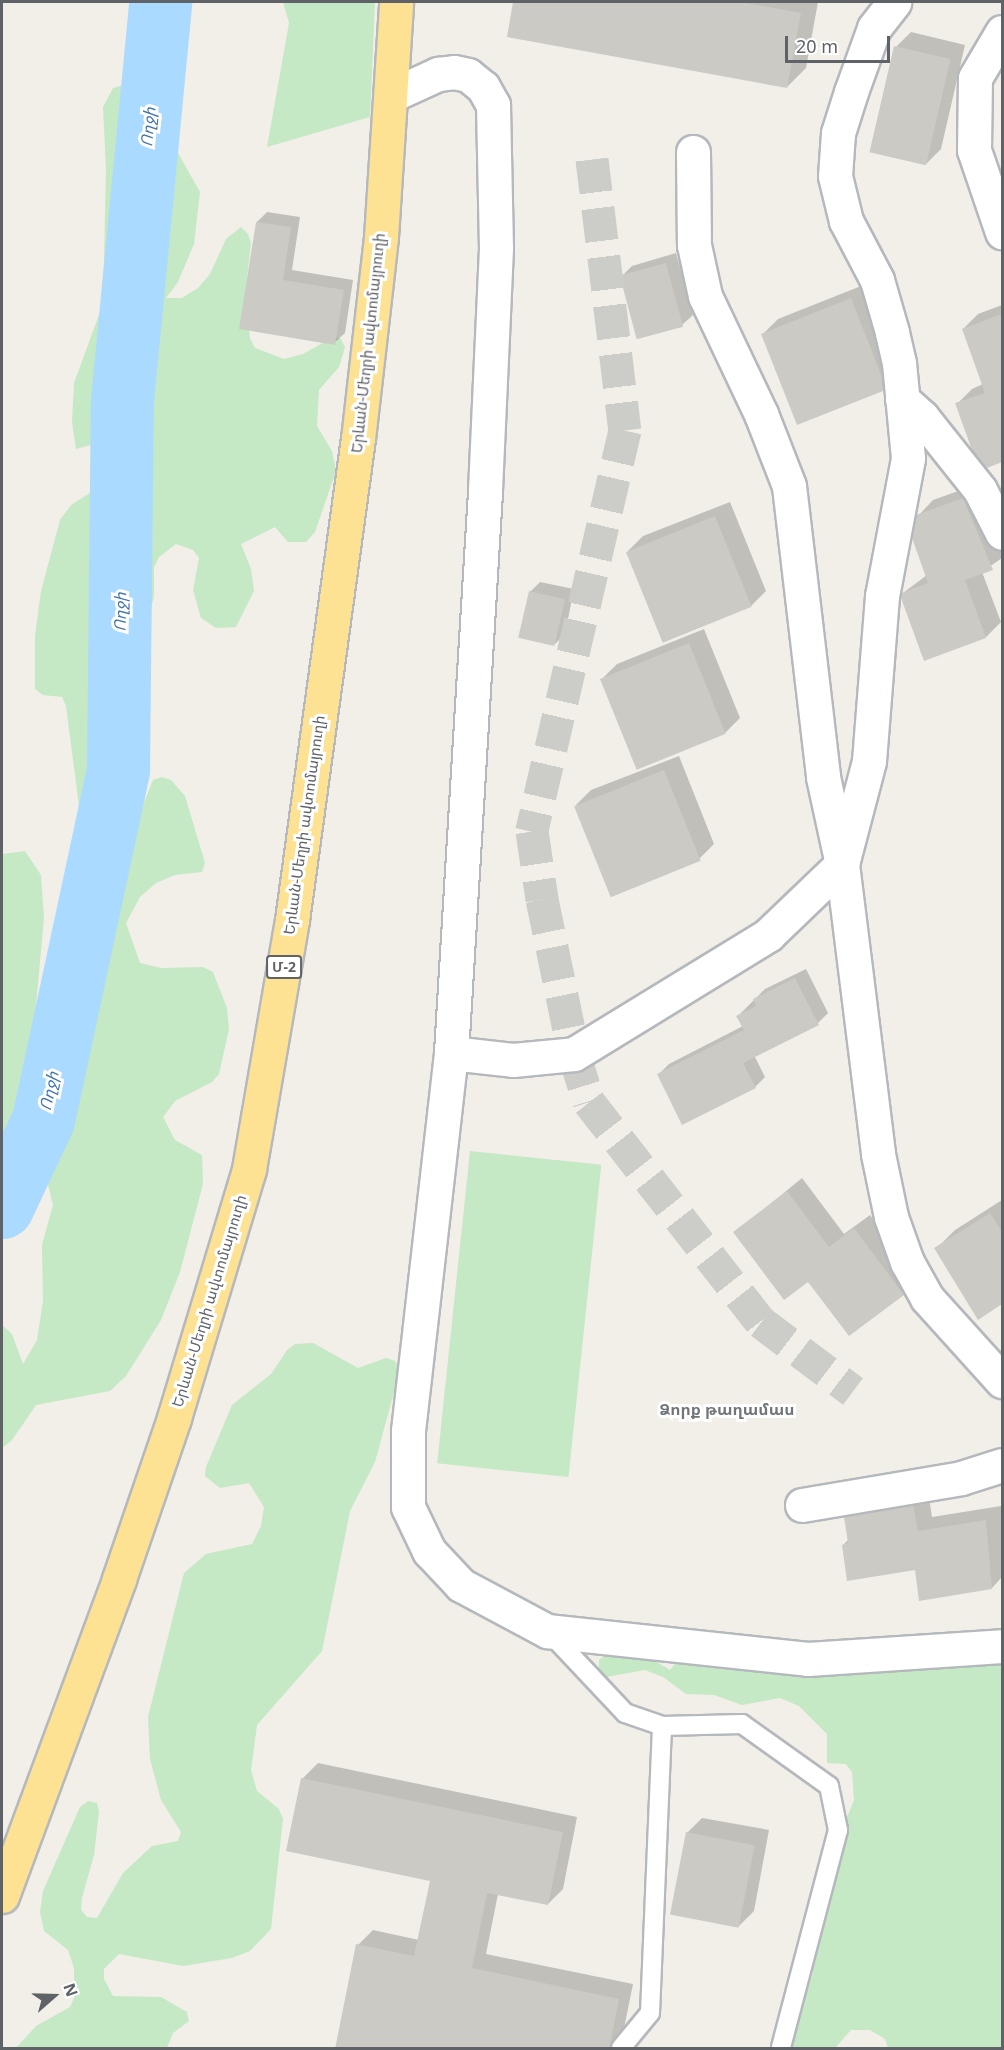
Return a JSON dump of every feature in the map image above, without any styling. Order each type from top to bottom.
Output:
[{"type":"highway","name":"Երևան-Մեղրի ավտոմայրուղի","points":[[2,1896],[123,1568],[174,1418],[249,1169],[292,920],[358,439],[392,95],[396,2]]},
{"type":"street","points":[[451,1053],[513,1060],[574,1054],[768,935],[842,864],[869,761],[882,596],[908,458],[899,363],[877,280],[846,221],[835,176],[838,133],[851,92],[874,28],[894,2]]},
{"type":"street","points":[[1002,32],[975,78],[974,150],[1002,232]]},
{"type":"street","points":[[392,95],[438,74],[454,72],[468,75],[483,87],[493,105],[496,248],[486,481],[451,1053],[408,1431],[408,1508],[429,1551],[461,1585],[547,1631],[808,1659],[1002,1647]]},
{"type":"street","points":[[693,152],[694,245],[705,297],[761,414],[789,486],[823,777],[842,864],[878,1154],[891,1217],[907,1262],[927,1299],[1002,1381]]},
{"type":"street","points":[[902,399],[922,417],[980,490],[1002,533]]},
{"type":"street","points":[[802,1505],[961,1478],[1002,1465]]},
{"type":"lane","points":[[547,1631],[625,1713],[662,1726],[742,1724],[829,1786],[838,1830],[781,2049]]},
{"type":"lane","points":[[621,2049],[650,2013],[662,1726]]},
{"type":"green space","points":[[283,2],[375,2],[370,117],[267,147],[289,23]]},
{"type":"green space","points":[[124,85],[135,89],[155,112],[200,192],[194,244],[178,282],[166,298],[182,298],[198,288],[210,274],[226,239],[241,227],[248,234],[251,243],[245,295],[250,338],[255,348],[284,359],[303,354],[330,339],[340,338],[345,347],[339,367],[319,390],[317,426],[332,451],[336,471],[315,532],[306,542],[288,542],[275,527],[241,544],[251,569],[254,591],[236,627],[216,628],[201,618],[193,590],[199,558],[193,550],[176,544],[159,557],[154,567],[154,597],[117,724],[114,747],[118,780],[134,807],[143,805],[153,780],[162,777],[171,780],[185,796],[205,863],[202,872],[175,875],[156,883],[140,897],[126,923],[140,963],[161,968],[203,967],[213,972],[227,1008],[229,1029],[219,1074],[212,1082],[175,1101],[163,1117],[175,1140],[202,1155],[203,1184],[180,1272],[161,1320],[126,1376],[110,1391],[36,1405],[12,1440],[2,1448],[2,1325],[12,1334],[23,1364],[37,1340],[43,1301],[42,1245],[53,1205],[46,1177],[36,1177],[2,1193],[2,854],[25,851],[41,875],[44,918],[34,1027],[25,1071],[29,1116],[36,1135],[49,1150],[58,1153],[52,1107],[73,977],[75,861],[84,844],[66,706],[62,697],[43,695],[35,689],[35,636],[41,591],[60,520],[71,505],[96,489],[117,468],[145,393],[147,348],[143,337],[133,336],[115,360],[99,434],[94,444],[76,449],[72,422],[74,383],[103,304],[106,169],[103,107],[113,88]]},
{"type":"green space","points":[[470,1151],[601,1165],[568,1477],[437,1463]]},
{"type":"green space","points":[[313,1343],[358,1368],[386,1358],[395,1361],[400,1370],[375,1462],[350,1511],[322,1651],[257,1725],[251,1770],[257,1791],[279,1809],[283,1819],[271,1929],[250,1951],[232,1958],[183,1966],[119,1954],[104,1969],[104,1979],[113,1996],[161,1997],[187,2012],[189,2021],[173,2033],[167,2048],[16,2048],[36,2026],[70,2007],[74,1998],[74,1968],[68,1950],[44,1931],[40,1912],[43,1891],[80,1807],[88,1801],[97,1803],[99,1812],[94,1855],[82,1898],[81,1910],[87,1917],[97,1918],[123,1873],[152,1846],[178,1841],[181,1832],[161,1800],[150,1759],[148,1717],[184,1573],[206,1554],[252,1544],[261,1526],[264,1507],[249,1483],[220,1488],[205,1476],[206,1467],[232,1405],[271,1374],[287,1350],[295,1344]]},
{"type":"green space","points":[[1002,1639],[1002,2048],[888,2048],[885,2039],[870,2030],[851,2030],[835,2048],[789,2048],[813,1973],[812,1953],[843,1827],[854,1800],[852,1772],[846,1764],[827,1763],[827,1734],[799,1706],[780,1698],[742,1705],[714,1695],[686,1694],[663,1677],[645,1670],[606,1677],[599,1670],[599,1660],[607,1654],[643,1654],[670,1670],[687,1649]]},
{"type":"building","points":[[513,2],[741,2],[801,13],[787,88],[507,37]]},
{"type":"building","points":[[894,46],[951,59],[926,165],[869,152]]},
{"type":"building","points":[[256,222],[291,227],[283,280],[344,290],[335,345],[239,329]]},
{"type":"building","points":[[666,263],[683,327],[637,339],[620,275]]},
{"type":"building","points":[[851,298],[881,375],[883,391],[797,425],[761,334]]},
{"type":"building","points":[[1002,314],[1002,462],[987,468],[972,450],[955,403],[985,393],[962,329]]},
{"type":"building","points":[[963,498],[993,570],[965,580],[986,638],[924,661],[901,598],[902,593],[928,583],[912,538],[916,515]]},
{"type":"building","points":[[715,516],[752,607],[663,643],[626,552]]},
{"type":"building","points":[[529,591],[565,599],[554,646],[518,638]]},
{"type":"building","points":[[689,643],[726,734],[637,770],[600,679]]},
{"type":"building","points":[[664,770],[701,861],[611,897],[574,806]]},
{"type":"building","points":[[795,978],[819,1025],[743,1063],[756,1088],[682,1125],[657,1074],[744,1030],[736,1016],[756,1006],[753,999]]},
{"type":"building","points":[[787,1191],[829,1247],[854,1228],[904,1295],[849,1336],[808,1282],[784,1300],[733,1232]]},
{"type":"building","points":[[990,1213],[1002,1232],[1002,1304],[978,1320],[934,1248]]},
{"type":"building","points":[[913,1505],[918,1531],[986,1520],[992,1589],[919,1601],[915,1570],[847,1581],[842,1545],[848,1543],[844,1517]]},
{"type":"building","points":[[301,1778],[563,1832],[548,1905],[487,1893],[472,1968],[619,1999],[609,2049],[335,2049],[356,1944],[414,1956],[430,1881],[286,1851]]},
{"type":"building","points":[[686,1832],[755,1845],[739,1928],[670,1914]]},
{"type":"waterway","name":"Ողջի","points":[[2,1207],[43,1120],[118,769],[122,400],[160,2]]},
{"type":"tunnel","points":[[592,159],[625,430],[532,831],[542,899],[574,1054],[589,1102],[761,1322],[853,1391]]},
{"type":"district","name":"Ձորք թաղամաս","points":[[727,1409]]}]
